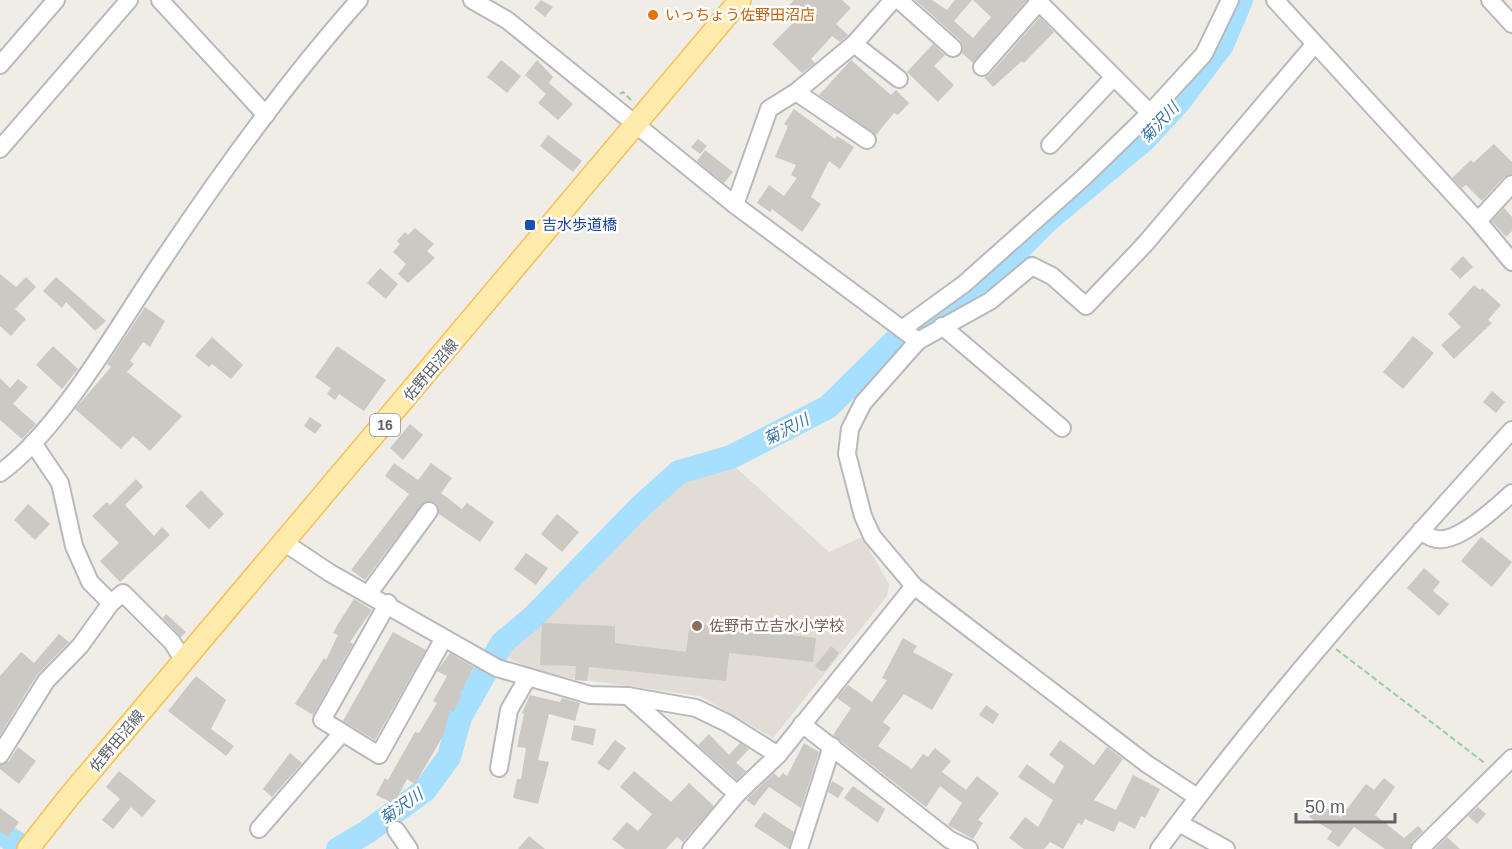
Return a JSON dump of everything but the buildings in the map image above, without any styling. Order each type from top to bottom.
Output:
[{"type":"main road","name":"佐野田沼線","points":[[28,849],[741,0]]},
{"type":"street","points":[[0,65],[57,0]]},
{"type":"street","points":[[160,0],[266,115]]},
{"type":"street","points":[[0,473],[33,443],[70,395],[162,260],[266,115],[334,26],[359,0]]},
{"type":"street","points":[[472,0],[507,20],[735,205],[918,341]]},
{"type":"street","points":[[735,205],[769,109],[796,92],[854,44],[893,0]]},
{"type":"street","points":[[899,0],[953,48]]},
{"type":"street","points":[[902,329],[964,284],[1083,178],[1150,113],[1204,54],[1230,0]]},
{"type":"street","points":[[1275,0],[1478,221],[1512,262]]},
{"type":"street","points":[[1490,0],[1512,24]]},
{"type":"street","points":[[982,67],[1038,1],[1150,113]]},
{"type":"street","points":[[0,149],[125,2]]},
{"type":"street","points":[[854,44],[899,79]]},
{"type":"street","points":[[1197,797],[1147,764],[914,586],[872,536],[863,516],[847,454],[850,429],[863,403],[918,341],[990,301],[1032,266],[1052,276],[1086,306],[1145,244],[1314,45]]},
{"type":"street","points":[[1050,145],[1114,77]]},
{"type":"street","points":[[796,92],[867,140]]},
{"type":"street","points":[[1478,221],[1512,184]]},
{"type":"street","points":[[942,326],[1062,428]]},
{"type":"street","points":[[1159,849],[1197,797],[1326,641],[1421,530],[1512,430]]},
{"type":"street","points":[[33,443],[60,483],[74,546],[90,582],[111,603]]},
{"type":"street","points":[[1421,530],[1433,538],[1450,538],[1466,530],[1512,493]]},
{"type":"street","points":[[369,593],[429,511]]},
{"type":"street","points":[[285,543],[330,573],[388,603],[497,668],[590,695],[628,696],[696,708],[727,723],[777,755]]},
{"type":"street","points":[[691,849],[737,794],[777,755],[872,642],[914,586]]},
{"type":"street","points":[[0,755],[46,681],[80,646],[111,603],[123,593],[172,642],[184,661]]},
{"type":"street","points":[[388,603],[321,720],[380,755],[444,638]]},
{"type":"street","points":[[499,768],[509,710],[528,677]]},
{"type":"street","points":[[628,696],[737,794]]},
{"type":"street","points":[[802,724],[950,840],[969,849]]},
{"type":"street","points":[[259,829],[342,733]]},
{"type":"street","points":[[799,849],[832,746]]},
{"type":"street","points":[[1420,849],[1507,767]]},
{"type":"street","points":[[1179,822],[1226,849]]},
{"type":"street","points":[[396,830],[409,849]]},
{"type":"path","points":[[1326,641],[1507,767]]},
{"type":"shaded area","name":"佐野市立吉水小学校","points":[[733,465],[829,552],[862,537],[889,584],[887,596],[773,738],[700,696],[563,677],[533,670],[502,655],[654,503],[687,481]]},
{"type":"waterway","name":"菊沢川","points":[[338,849],[367,832],[425,790],[449,757],[460,717],[502,643],[532,618],[640,507],[679,472],[731,457],[828,407],[902,334],[928,321],[1012,256],[1048,220],[1145,139],[1179,102],[1222,45],[1241,0]]},
{"type":"waterway","name":"菊沢川","points":[[0,833],[27,849]]},
{"type":"place","name":"いっちょう佐野田沼店","points":[[653,15]]},
{"type":"place","name":"吉水歩道橋","points":[[530,225]]},
{"type":"place","name":"佐野市立吉水小学校","points":[[697,626]]}]
